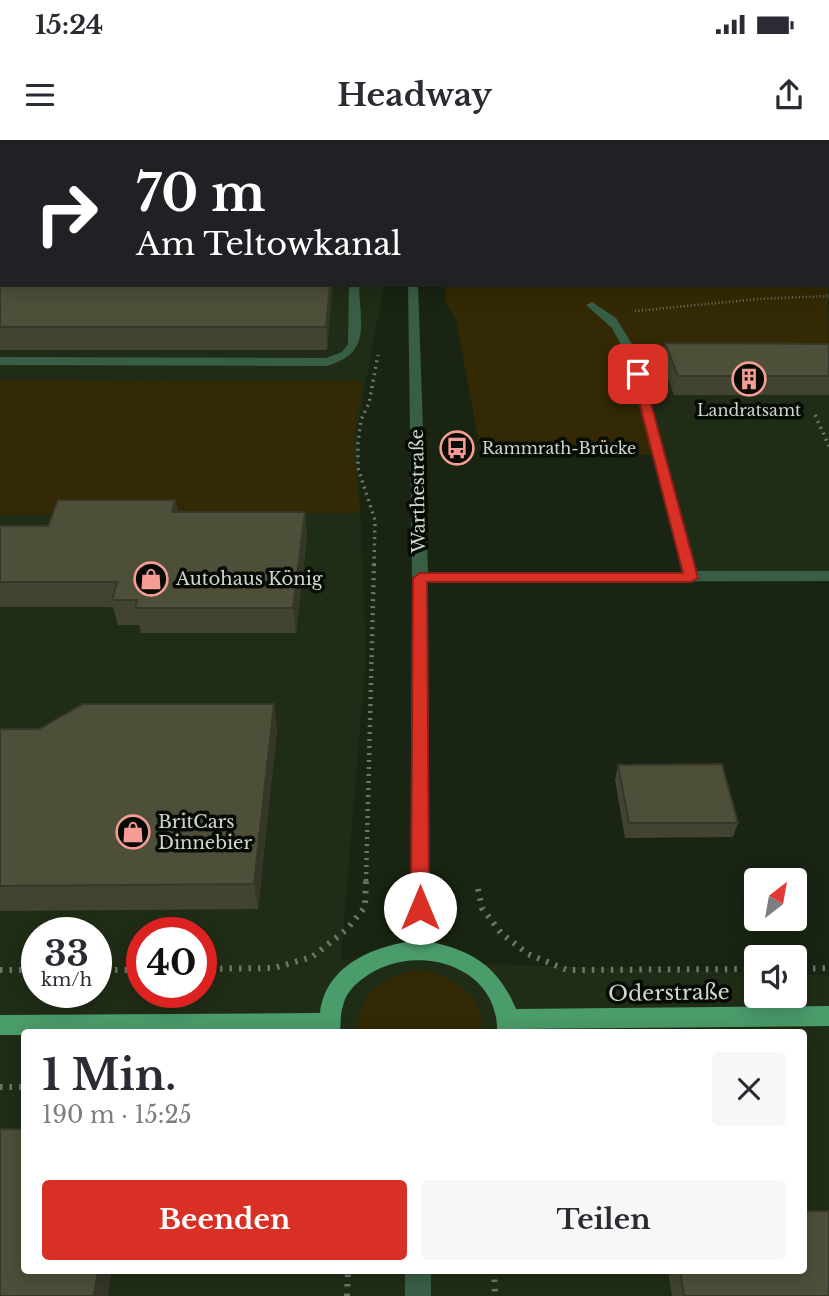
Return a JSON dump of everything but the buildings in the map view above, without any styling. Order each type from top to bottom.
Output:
[{"type":"main road","points":[[0,1025],[328,1028],[334,999],[349,977],[369,961],[381,956],[394,951],[420,948],[446,952],[469,962],[489,979],[509,1026]]},
{"type":"main road","name":"Oderstraße","points":[[509,1026],[829,1016]]},
{"type":"street","points":[[0,361],[327,362],[346,355],[354,344],[354,287]]},
{"type":"street","name":"Warthestraße","points":[[413,287],[420,578],[420,948]]},
{"type":"street","points":[[593,305],[608,314],[632,354],[691,578]]},
{"type":"street","points":[[420,578],[829,576]]},
{"type":"street","points":[[418,1274],[418,1296]]},
{"type":"path","points":[[593,305],[632,311],[758,299],[829,296]]},
{"type":"path","points":[[217,969],[260,970],[290,966],[318,954],[344,934],[365,906],[375,520],[358,468],[358,443],[361,420],[369,403],[378,354]]},
{"type":"path","points":[[815,415],[829,446]]},
{"type":"path","points":[[478,889],[482,908],[501,933],[528,954],[567,970],[744,969]]},
{"type":"path","points":[[807,969],[829,968]]},
{"type":"path","points":[[0,971],[21,970]]},
{"type":"path","points":[[0,1087],[21,1087]]},
{"type":"path","points":[[347,1296],[348,1274]]},
{"type":"path","points":[[494,1274],[495,1296]]},
{"type":"shaded area","points":[[0,287],[384,287],[357,430],[366,654],[341,959],[744,973],[744,1008],[807,1008],[807,974],[829,975],[829,1296],[0,1296]]},
{"type":"shaded area","points":[[445,287],[828,287],[829,355],[632,354],[660,455],[480,448],[456,320],[446,303]]},
{"type":"shaded area","points":[[632,354],[829,355],[829,576],[691,577]]},
{"type":"shaded area","points":[[0,380],[363,381],[353,444],[360,513],[0,515]]},
{"type":"shaded area","points":[[415,970],[441,975],[463,988],[477,1006],[481,1029],[357,1029],[362,1008],[373,990],[391,977]]},
{"type":"place","name":"Landratsamt","points":[[749,379]]},
{"type":"place","name":"Rammrath-Brücke","points":[[457,448]]},
{"type":"place","name":"Autohaus König","points":[[151,579]]},
{"type":"place","name":"BritCars Dinnebier","points":[[133,832]]},
{"type":"route","points":[[420,908],[420,578],[691,578],[638,374]]}]
